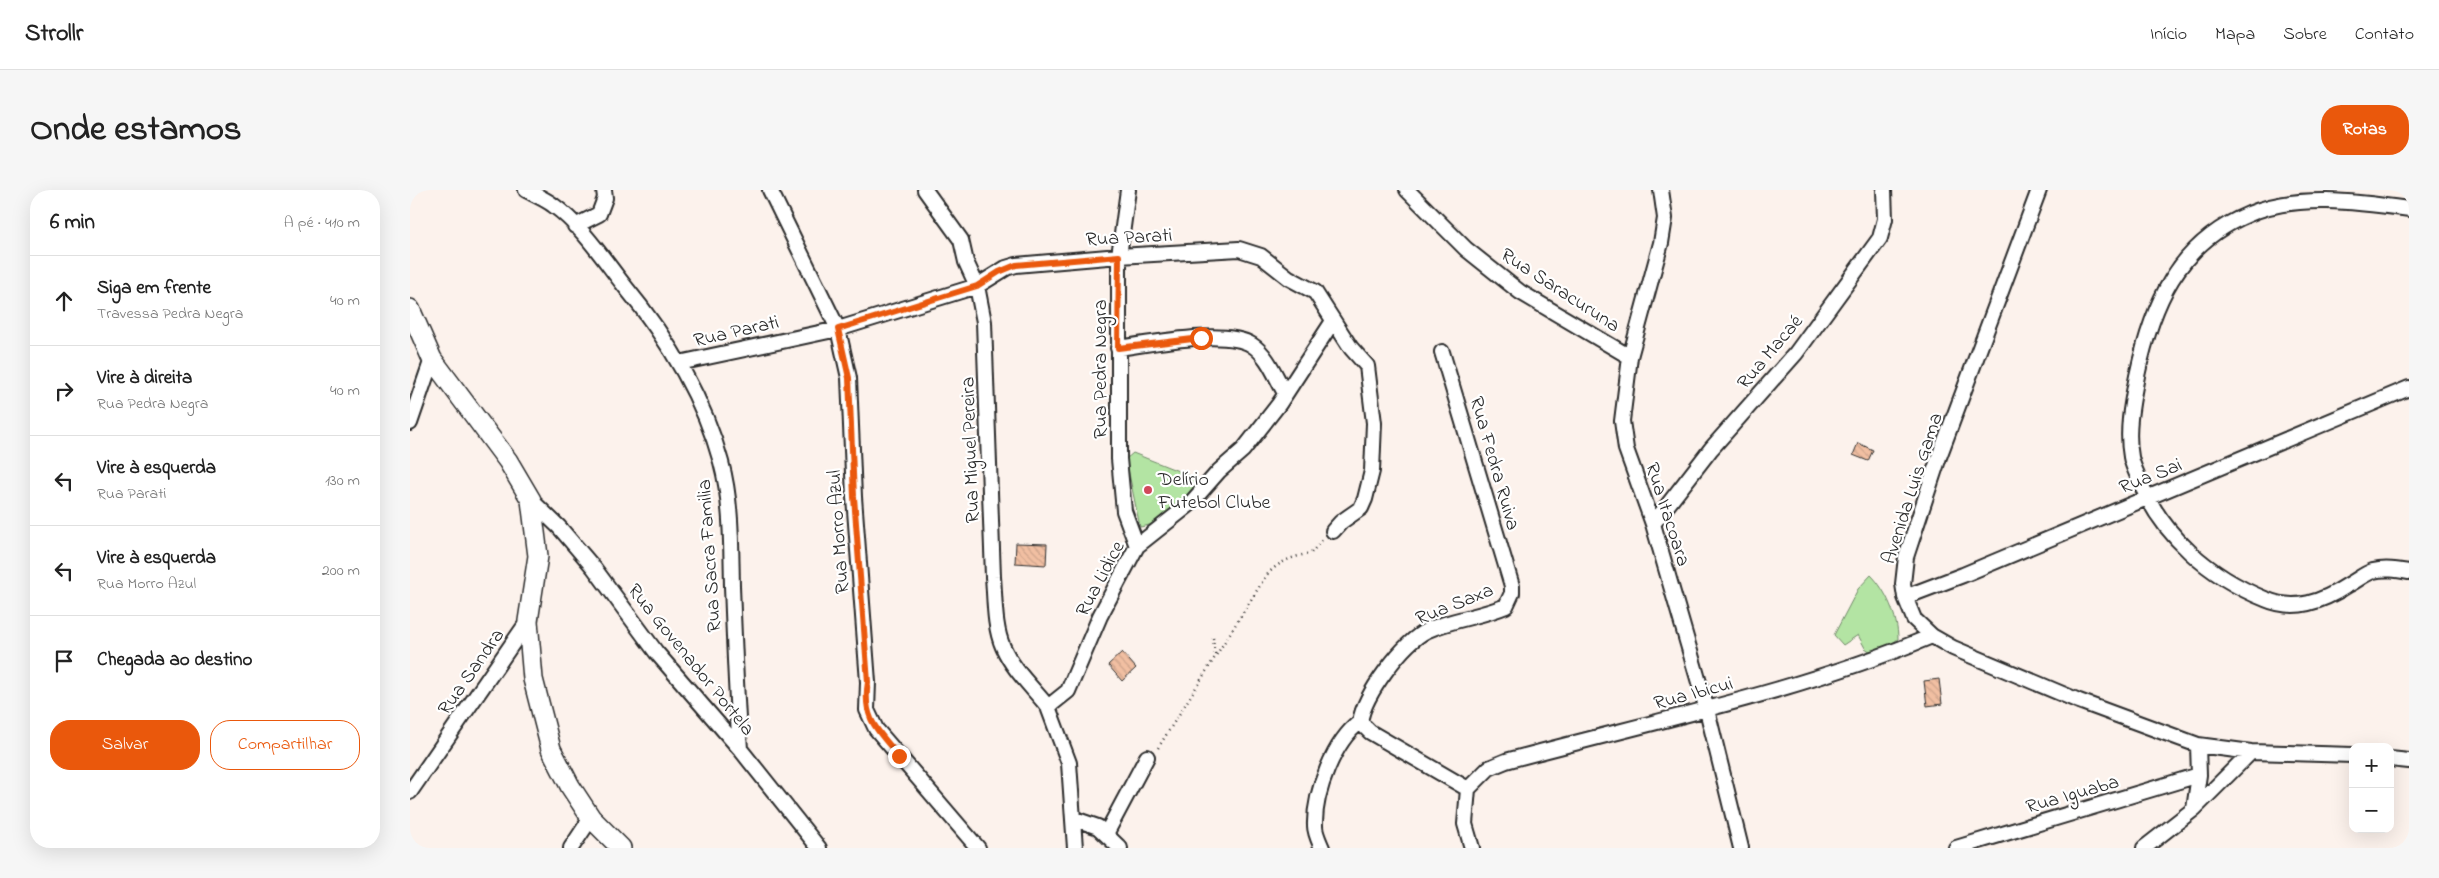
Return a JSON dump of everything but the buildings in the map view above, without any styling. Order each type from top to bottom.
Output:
[{"type":"main road","points":[[410,308],[432,359],[508,461],[530,500],[538,556],[528,621],[533,678],[551,749],[570,786],[591,818],[621,848]]},
{"type":"street","name":"Rua Sacra Familia","points":[[526,190],[553,205],[575,226],[641,305],[679,363],[698,399],[718,453],[728,497],[735,686],[740,749]]},
{"type":"street","points":[[575,226],[600,214],[605,198],[604,190]]},
{"type":"street","name":"Rua Morro Azul","points":[[770,190],[838,329],[849,378],[854,497],[868,682],[867,710],[876,729],[978,848]]},
{"type":"street","name":"Rua Miguel Pereira","points":[[925,190],[961,240],[966,262],[977,286],[984,322],[996,617],[1002,646],[1016,670],[1048,707]]},
{"type":"street","name":"Rua Pedra Negra","points":[[1128,190],[1119,256],[1119,459],[1124,511],[1137,546]]},
{"type":"street","name":"Rua Saracuruna","points":[[1407,190],[1466,249],[1520,292],[1630,357]]},
{"type":"street","name":"Rua Itacoara","points":[[1661,190],[1665,218],[1661,243],[1630,357],[1622,421],[1626,449],[1653,524],[1706,710],[1741,848]]},
{"type":"street","name":"Rua Macaé","points":[[1653,524],[1711,449],[1796,353],[1880,238],[1885,219],[1884,190]]},
{"type":"street","name":"Avenida Luis Gama","points":[[2039,190],[1939,457],[1910,545],[1903,570],[1905,597],[1914,619],[1932,636],[1953,648],[2070,697],[2198,745],[2251,752],[2349,754]]},
{"type":"street","points":[[2409,209],[2327,200],[2303,202],[2250,213],[2210,236],[2184,261],[2169,283],[2151,322],[2131,410],[2131,458],[2147,499],[2181,544],[2221,576],[2267,600],[2291,606],[2308,604],[2342,590],[2371,572],[2398,570],[2409,572]]},
{"type":"street","name":"Rua Parati","points":[[679,363],[838,329],[977,286],[999,272],[1016,265],[1119,256],[1239,250],[1261,256],[1289,278],[1315,292],[1351,348],[1367,366],[1374,423],[1372,470],[1361,508],[1341,522],[1333,531]]},
{"type":"street","name":"Rua Lidice","points":[[1048,707],[1068,691],[1100,616],[1137,546],[1190,504],[1218,472],[1242,450],[1306,365],[1333,321]]},
{"type":"street","points":[[1118,348],[1180,339],[1201,338],[1238,341],[1252,345],[1268,363],[1285,393]]},
{"type":"street","name":"Rua Fedra Ruiva","points":[[1442,352],[1512,586]]},
{"type":"street","points":[[410,423],[432,359]]},
{"type":"street","name":"Rua Sai","points":[[1905,597],[2147,499],[2409,388]]},
{"type":"street","name":"Rua Govenador Portela","points":[[530,500],[559,527],[594,568],[656,652],[740,749],[819,848]]},
{"type":"street","name":"Rua Saxa","points":[[1360,722],[1362,711],[1374,687],[1389,666],[1415,640],[1426,631],[1447,623],[1506,606],[1512,593],[1512,586]]},
{"type":"street","name":"Rua Sandra","points":[[410,792],[528,621]]},
{"type":"street","name":"Rua Ibicui","points":[[1468,789],[1488,768],[1506,761],[1706,710],[1889,654],[1932,636]]},
{"type":"street","points":[[1048,707],[1070,764],[1075,819],[1075,848]]},
{"type":"street","points":[[1322,848],[1315,827],[1320,788],[1343,740],[1360,722],[1370,732],[1468,789],[1465,824],[1472,848]]},
{"type":"street","points":[[2194,809],[2200,775],[2198,745]]},
{"type":"street","points":[[2144,848],[2194,809],[2251,752]]},
{"type":"street","points":[[1106,834],[1148,757]]},
{"type":"street","points":[[2394,759],[2409,761]]},
{"type":"street","name":"Rua Iguaba","points":[[1956,848],[2200,775]]},
{"type":"street","points":[[570,848],[591,818]]},
{"type":"street","points":[[1075,819],[1098,827],[1120,848]]},
{"type":"path","points":[[1148,757],[1159,746],[1235,623],[1275,566],[1292,557],[1311,553],[1333,531]]},
{"type":"path","points":[[1213,638],[1215,656]]},
{"type":"green space","points":[[1133,453],[1201,480],[1166,516],[1149,525],[1140,527],[1126,459]]},
{"type":"green space","points":[[1871,575],[1882,588],[1890,604],[1896,622],[1898,639],[1884,649],[1871,652],[1865,648],[1858,635],[1843,645],[1834,635],[1858,589]]},
{"type":"place","name":"Delírio Futebol Clube","points":[[1148,490]]},
{"type":"route","points":[[899,756],[876,729],[870,720],[867,710],[868,682],[854,497],[849,378],[838,329],[977,286],[1006,268],[1016,265],[1030,262],[1119,256],[1118,348],[1180,339],[1201,338]]}]
